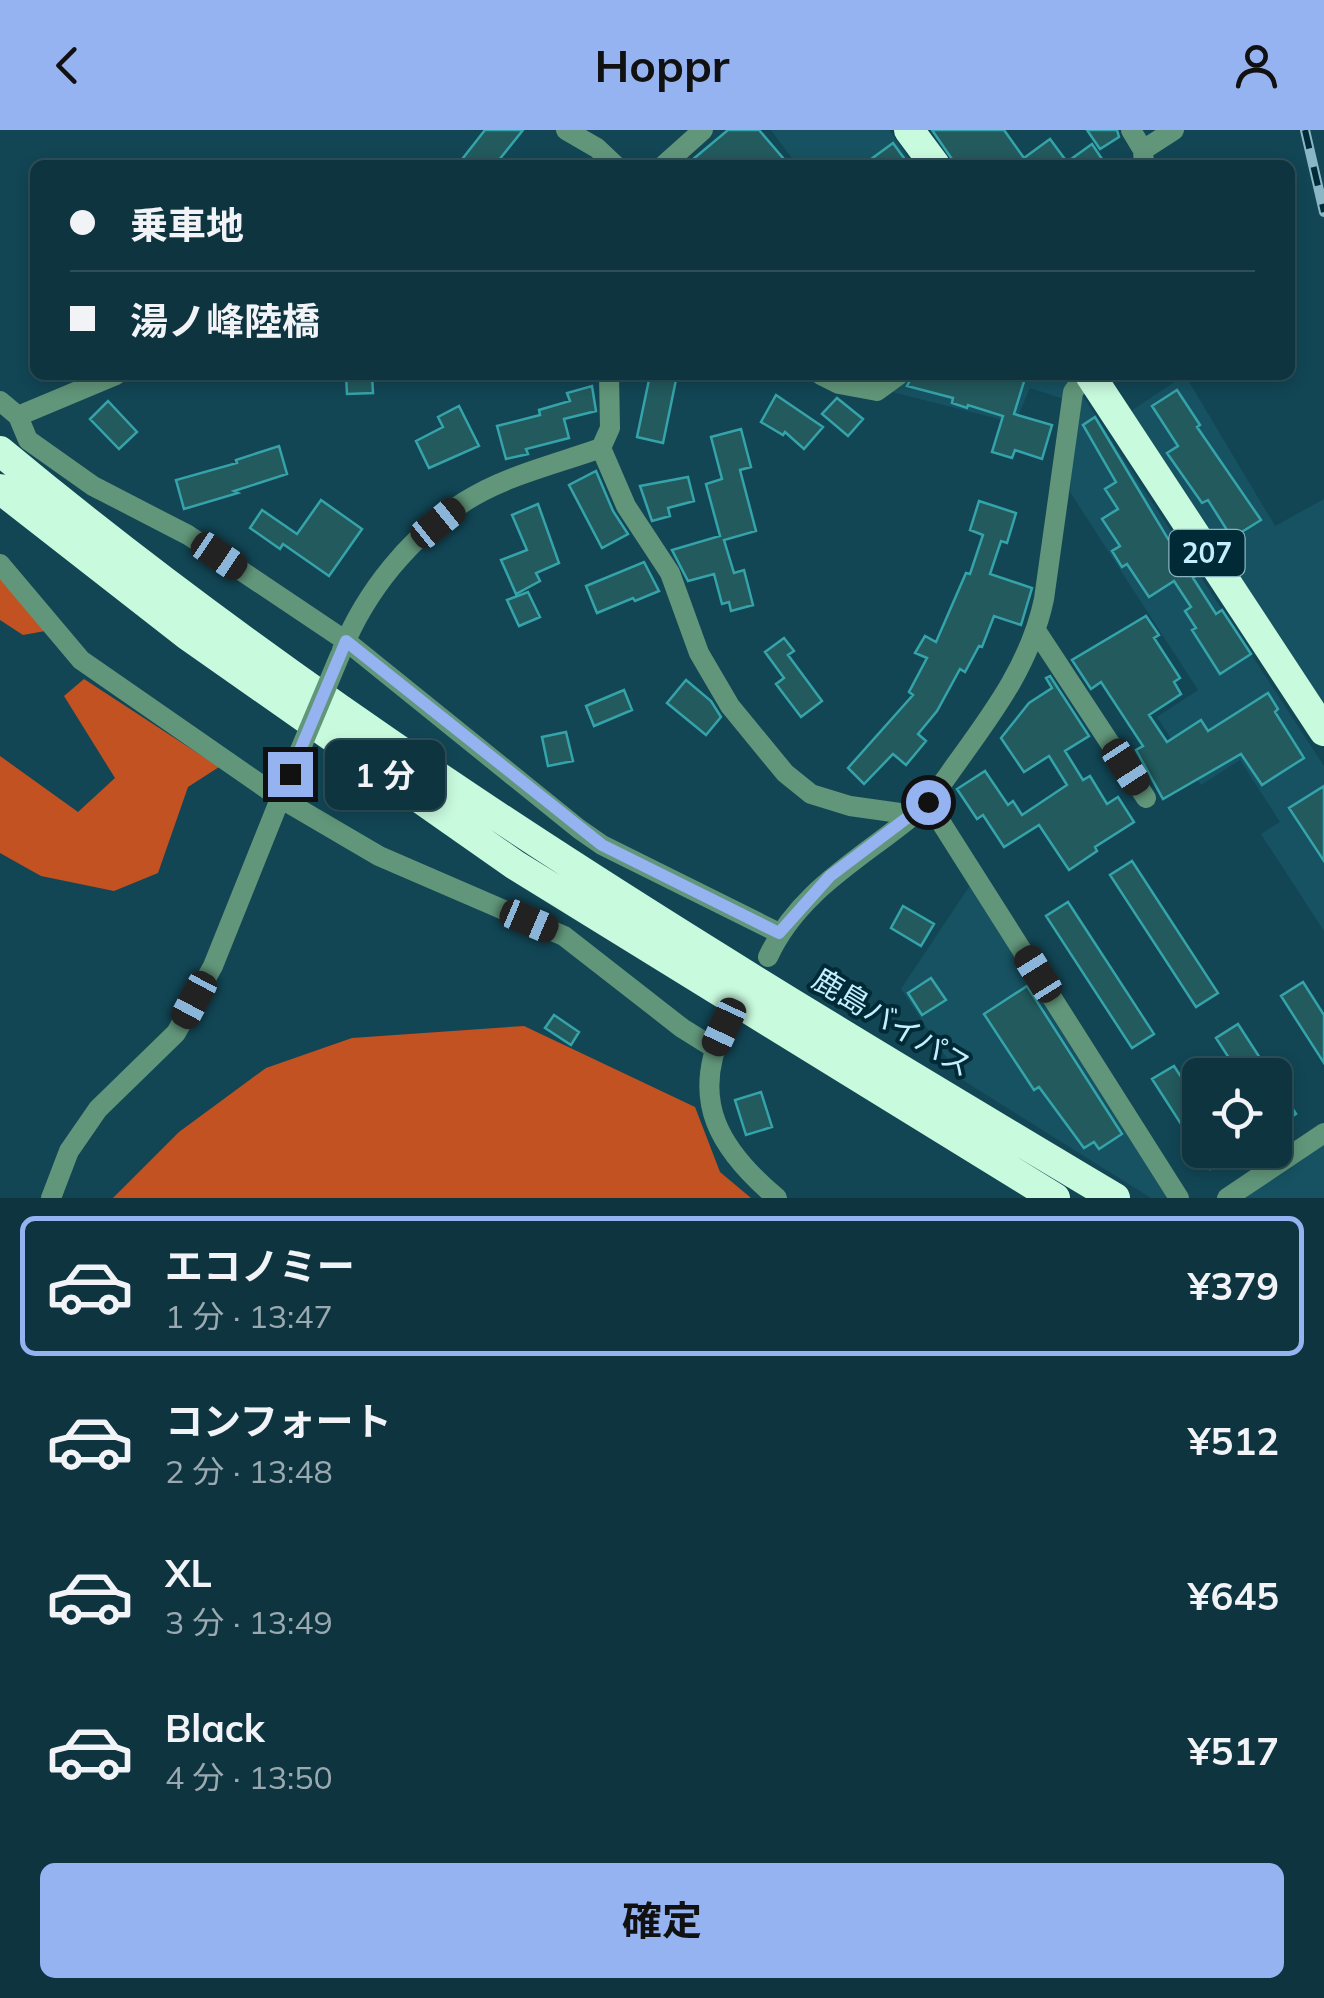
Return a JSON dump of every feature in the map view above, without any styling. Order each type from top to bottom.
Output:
[{"type":"highway","points":[[909,130],[931,160]]},
{"type":"highway","name":"207","points":[[1090,380],[1324,731]]},
{"type":"highway","name":"鹿島バイパス","points":[[0,451],[228,630],[540,847],[1114,1198]]},
{"type":"highway","points":[[0,489],[187,635],[515,866],[1055,1198]]},
{"type":"street","points":[[566,130],[610,160]]},
{"type":"street","points":[[670,160],[703,130]]},
{"type":"street","points":[[1131,130],[1144,157],[1174,130]]},
{"type":"street","points":[[18,416],[104,380]]},
{"type":"street","points":[[609,380],[610,428],[602,448],[626,506],[670,573],[699,654],[730,706],[785,772],[812,794],[850,806],[921,808]]},
{"type":"street","points":[[831,380],[877,391],[891,380]]},
{"type":"street","points":[[768,956],[779,933],[830,876],[921,808],[996,709],[1037,632],[1073,392],[1083,380]]},
{"type":"street","points":[[0,401],[18,416],[28,440],[94,486],[188,535],[591,837],[779,933]]},
{"type":"street","points":[[51,1198],[69,1151],[98,1109],[176,1034],[213,966],[343,648],[369,596],[412,544],[464,502],[498,484],[602,448]]},
{"type":"street","points":[[0,564],[80,660],[280,798],[378,856],[564,936],[682,1028],[714,1048]]},
{"type":"street","points":[[1037,632],[1146,798]]},
{"type":"street","points":[[921,808],[1180,1198]]},
{"type":"street","points":[[724,1027],[714,1048],[708,1095],[718,1131],[743,1169],[777,1198]]},
{"type":"street","points":[[1227,1198],[1324,1134]]},
{"type":"shaded area","points":[[771,130],[889,130],[910,160],[793,160]]},
{"type":"shaded area","points":[[902,380],[1072,380],[1324,766],[1324,931],[1261,834],[1280,822],[1240,760],[1201,785],[1157,717],[1198,690],[1070,492],[1076,403],[1030,388],[1015,423],[888,391]]},
{"type":"shaded area","points":[[1178,380],[1188,380],[1275,526],[1324,499],[1324,706],[1131,411]]},
{"type":"shaded area","points":[[0,579],[45,631],[23,635],[0,620]]},
{"type":"shaded area","points":[[84,679],[219,767],[188,787],[158,873],[114,891],[41,876],[0,853],[0,756],[78,812],[115,778],[64,696]]},
{"type":"shaded area","points":[[971,884],[1173,1198],[1151,1198],[961,1079],[901,989]]},
{"type":"shaded area","points":[[524,1026],[695,1107],[720,1172],[751,1198],[113,1198],[179,1132],[266,1068],[352,1038]]},
{"type":"shaded area","points":[[1324,1142],[1324,1198],[1239,1198],[1285,1168],[1292,1168],[1292,1163]]},
{"type":"building","points":[[485,130],[523,130],[499,160],[463,158]]},
{"type":"building","points":[[728,130],[759,130],[785,160],[692,160]]},
{"type":"building","points":[[932,130],[1004,130],[1024,158],[1050,139],[1066,160],[953,160]]},
{"type":"building","points":[[1087,130],[1117,130],[1119,137],[1100,149]]},
{"type":"building","points":[[893,143],[905,160],[870,160]]},
{"type":"building","points":[[1092,144],[1103,160],[1070,160]]},
{"type":"building","points":[[346,380],[372,380],[373,393],[347,394]]},
{"type":"building","points":[[649,380],[676,380],[663,443],[637,437]]},
{"type":"building","points":[[910,380],[1024,380],[1014,414],[1052,425],[1042,459],[1015,450],[1012,458],[992,452],[1003,416],[968,405],[967,408],[952,403],[953,398],[907,386]]},
{"type":"building","points":[[592,386],[596,411],[564,419],[569,438],[526,449],[528,454],[506,459],[497,426],[540,415],[539,410],[570,401],[567,393]]},
{"type":"building","points":[[1177,390],[1200,425],[1197,427],[1261,520],[1232,538],[1208,500],[1202,503],[1167,453],[1178,446],[1152,406]]},
{"type":"building","points":[[776,395],[823,427],[804,449],[785,432],[783,435],[761,422]]},
{"type":"building","points":[[837,398],[863,419],[848,436],[822,414]]},
{"type":"building","points":[[108,401],[137,432],[119,449],[90,419]]},
{"type":"building","points":[[459,406],[479,446],[429,468],[416,441],[443,427],[438,417]]},
{"type":"building","points":[[1095,417],[1168,539],[1173,535],[1198,574],[1193,578],[1216,614],[1222,610],[1251,654],[1220,674],[1192,630],[1196,628],[1185,611],[1191,607],[1174,581],[1149,597],[1127,564],[1122,567],[1112,551],[1120,546],[1102,519],[1118,509],[1105,489],[1116,482],[1083,425]]},
{"type":"building","points":[[741,429],[751,467],[740,470],[756,531],[724,540],[734,573],[744,570],[753,605],[731,611],[729,602],[722,604],[714,574],[688,581],[672,550],[720,536],[706,484],[722,479],[711,437]]},
{"type":"building","points":[[279,446],[287,474],[184,509],[176,480]]},
{"type":"building","points":[[596,471],[628,534],[602,548],[569,485]]},
{"type":"building","points":[[688,477],[694,501],[668,508],[670,516],[652,521],[640,486]]},
{"type":"building","points":[[321,500],[362,529],[329,576],[283,544],[280,549],[250,528],[262,510],[297,534]]},
{"type":"building","points":[[979,501],[1016,513],[1007,543],[1001,541],[990,574],[1032,588],[1021,625],[994,616],[982,647],[979,646],[965,672],[960,669],[937,711],[918,734],[926,741],[906,765],[893,754],[864,784],[848,768],[913,695],[909,692],[927,658],[915,653],[925,636],[936,642],[966,573],[970,574],[983,535],[970,530]]},
{"type":"building","points":[[538,504],[559,563],[536,573],[540,581],[516,594],[501,560],[527,550],[512,515]]},
{"type":"building","points":[[644,562],[659,591],[597,613],[586,586]]},
{"type":"building","points":[[528,592],[540,617],[519,626],[507,600]]},
{"type":"building","points":[[1146,616],[1159,635],[1154,638],[1180,678],[1174,682],[1181,694],[1149,715],[1167,742],[1201,720],[1208,731],[1268,693],[1278,709],[1275,712],[1304,758],[1262,785],[1241,754],[1163,799],[1136,750],[1143,746],[1101,682],[1091,689],[1072,660]]},
{"type":"building","points":[[784,638],[794,651],[788,655],[822,701],[801,717],[776,684],[784,678],[765,652]]},
{"type":"building","points":[[1050,676],[1089,736],[1065,751],[1083,780],[1090,776],[1107,804],[1118,797],[1134,822],[1095,847],[1097,851],[1069,870],[1039,825],[1004,847],[983,815],[977,819],[957,789],[985,771],[1008,805],[1013,801],[1022,815],[1067,785],[1049,756],[1024,772],[1001,738],[1029,703],[1052,688],[1046,678]]},
{"type":"building","points":[[686,680],[711,701],[721,717],[706,735],[667,703]]},
{"type":"building","points":[[624,690],[632,710],[594,726],[586,706]]},
{"type":"building","points":[[566,732],[573,761],[548,766],[542,737]]},
{"type":"building","points":[[1324,786],[1324,861],[1289,808]]},
{"type":"building","points":[[1132,861],[1218,993],[1196,1007],[1110,875]]},
{"type":"building","points":[[1068,902],[1154,1034],[1132,1048],[1046,916]]},
{"type":"building","points":[[903,906],[934,924],[921,946],[891,928]]},
{"type":"building","points":[[931,978],[946,1000],[922,1015],[908,993]]},
{"type":"building","points":[[1303,982],[1324,1015],[1324,1063],[1281,996]]},
{"type":"building","points":[[1027,986],[1122,1134],[1099,1149],[1094,1142],[1084,1148],[1039,1087],[1034,1090],[984,1014]]},
{"type":"building","points":[[554,1015],[579,1032],[571,1045],[545,1028]]},
{"type":"building","points":[[1238,1024],[1260,1058],[1229,1058],[1216,1038]]},
{"type":"building","points":[[1174,1066],[1182,1078],[1182,1126],[1152,1079]]},
{"type":"building","points":[[761,1092],[772,1127],[746,1135],[735,1100]]},
{"type":"railway","points":[[1305,130],[1324,212]]},
{"type":"route","points":[[290,774],[346,641],[602,845],[779,933],[830,876],[928,802]]}]
